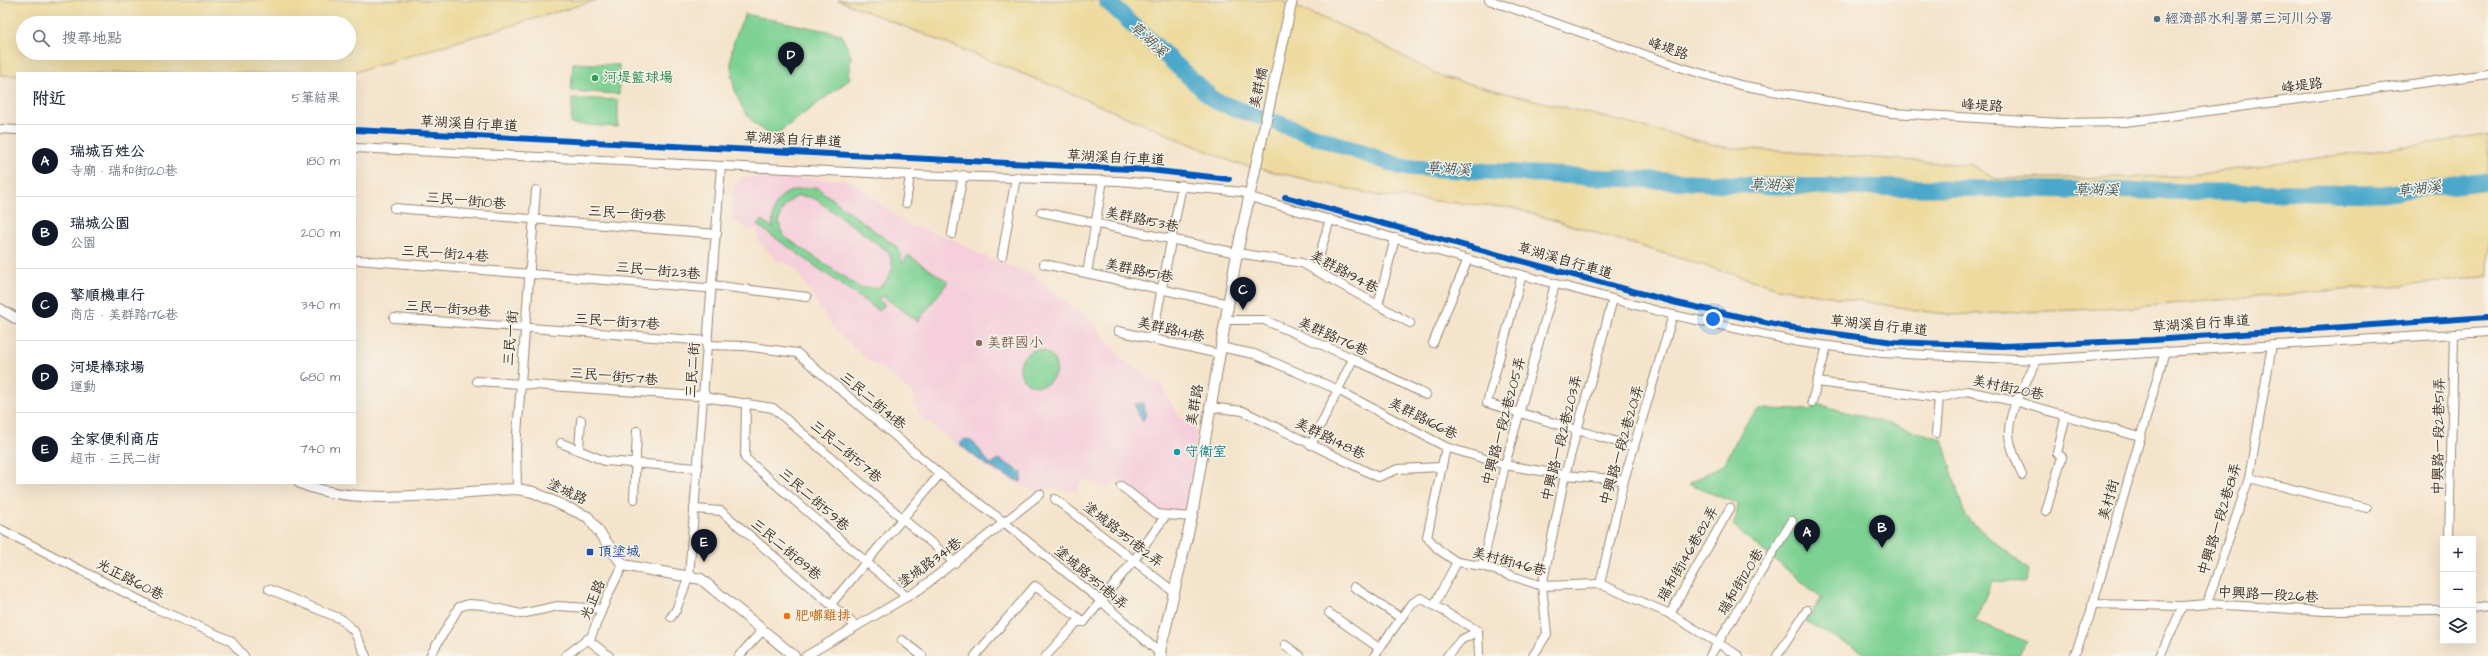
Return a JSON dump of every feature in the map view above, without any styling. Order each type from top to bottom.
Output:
[{"type":"street","name":"美群橋","points":[[1253,182],[1292,0]]},
{"type":"street","name":"峰堤路","points":[[1489,0],[1683,68],[1740,85],[1892,113],[2060,123],[2125,122],[2488,74]]},
{"type":"street","points":[[0,129],[16,130]]},
{"type":"street","points":[[356,148],[910,175],[963,175],[1103,180],[1182,185],[1243,192],[1250,197],[1522,275],[1673,314],[1754,333],[1827,346],[1927,356],[2037,360],[2488,332]]},
{"type":"street","name":"三民二街","points":[[676,615],[689,576],[705,395],[721,166]]},
{"type":"street","points":[[906,203],[910,175]]},
{"type":"street","points":[[952,234],[963,175]]},
{"type":"street","points":[[1002,256],[1016,178]]},
{"type":"street","points":[[1087,273],[1103,180]]},
{"type":"street","name":"美群路","points":[[1161,656],[1174,592],[1192,517],[1219,351],[1229,304],[1237,253],[1253,182]]},
{"type":"street","points":[[1152,339],[1182,185]]},
{"type":"street","name":"三民一街","points":[[517,489],[516,447],[520,382],[535,220],[536,190]]},
{"type":"street","name":"三民一街10巷","points":[[394,208],[535,220]]},
{"type":"street","name":"美群路153巷","points":[[1042,212],[1237,253]]},
{"type":"street","points":[[1315,271],[1330,219]]},
{"type":"street","name":"三民一街9巷","points":[[535,220],[717,234]]},
{"type":"street","points":[[1378,305],[1396,238]]},
{"type":"street","name":"美群路194巷","points":[[1237,253],[1302,263],[1410,323]]},
{"type":"street","points":[[1433,343],[1468,259]]},
{"type":"street","name":"三民一街24巷","points":[[358,260],[530,273]]},
{"type":"street","name":"美群路151巷","points":[[1044,264],[1229,304]]},
{"type":"street","name":"三民一街23巷","points":[[530,273],[705,288],[712,285],[807,297]]},
{"type":"street","points":[[1522,275],[1487,403],[1576,431],[1634,447]]},
{"type":"street","name":"中興路一段2巷205弄","points":[[1482,566],[1505,465],[1555,284]]},
{"type":"street","name":"中興路一段2巷203弄","points":[[1534,656],[1547,634],[1542,586],[1565,475],[1613,299]]},
{"type":"street","points":[[0,309],[16,318]]},
{"type":"street","name":"中興路一段2巷201弄","points":[[1600,584],[1624,480],[1673,314]]},
{"type":"street","name":"三民一街38巷","points":[[394,318],[525,328]]},
{"type":"street","name":"美群路176巷","points":[[1226,320],[1264,320],[1353,359],[1426,395]]},
{"type":"street","name":"三民一街37巷","points":[[525,328],[708,343]]},
{"type":"street","name":"美群路141巷","points":[[1118,331],[1152,339],[1219,351]]},
{"type":"street","name":"中興路一段2巷51弄","points":[[2449,536],[2454,334]]},
{"type":"street","name":"三民二街41巷","points":[[708,343],[797,353],[940,474],[1004,523]]},
{"type":"street","name":"中興路一段2巷81弄","points":[[2206,604],[2249,478],[2272,345]]},
{"type":"street","points":[[1812,402],[1827,346]]},
{"type":"street","name":"美群路166巷","points":[[1219,351],[1254,354],[1338,390],[1446,447],[1505,465],[1565,475],[1624,480]]},
{"type":"street","name":"美村街","points":[[2074,656],[2092,604],[2165,351]]},
{"type":"street","points":[[1312,445],[1353,359]]},
{"type":"street","points":[[2022,475],[2009,435],[2018,402],[2037,360]]},
{"type":"street","name":"三民一街57巷","points":[[477,381],[520,382],[696,396],[705,395]]},
{"type":"street","name":"美村街20巷","points":[[1817,382],[1939,398],[1967,391],[2018,402],[2140,437]]},
{"type":"street","name":"三民二街57巷","points":[[705,395],[772,408],[903,517],[955,563]]},
{"type":"street","points":[[1936,433],[1939,398]]},
{"type":"street","name":"三民二街59巷","points":[[746,403],[745,458],[907,597]]},
{"type":"street","name":"美群路148巷","points":[[1209,407],[1243,411],[1378,477],[1398,469],[1442,467]]},
{"type":"street","points":[[2046,510],[2062,456],[2057,453],[2066,415]]},
{"type":"street","points":[[579,450],[581,420]]},
{"type":"street","points":[[634,499],[637,431]]},
{"type":"street","points":[[561,443],[605,461],[698,468]]},
{"type":"street","name":"美村街146巷","points":[[1446,447],[1428,537],[1439,550],[1457,562],[1482,566],[1542,586],[1600,584],[1670,614],[1739,656]]},
{"type":"street","points":[[831,604],[940,474]]},
{"type":"street","points":[[2249,478],[2367,508]]},
{"type":"street","name":"塗城路","points":[[303,484],[338,494],[359,495],[414,496],[517,489],[533,492],[588,517],[623,565]]},
{"type":"street","points":[[1121,486],[1157,514],[1192,517]]},
{"type":"street","name":"塗城路341巷","points":[[806,656],[907,597],[955,563],[1040,494]]},
{"type":"street","name":"塗城路351巷2弄","points":[[1055,499],[1174,592]]},
{"type":"street","name":"三民二街89巷","points":[[694,508],[722,511],[856,626]]},
{"type":"street","name":"瑞和街146巷82弄","points":[[1670,614],[1730,508]]},
{"type":"street","points":[[1084,622],[1134,560],[1166,515]]},
{"type":"street","name":"瑞和街120巷","points":[[1710,656],[1719,644],[1792,521]]},
{"type":"street","name":"塗城路351巷1弄","points":[[1004,523],[1101,601],[1161,656]]},
{"type":"street","name":"光正路60巷","points":[[0,529],[157,609],[230,640],[244,656]]},
{"type":"street","points":[[1434,605],[1457,562]]},
{"type":"street","points":[[623,565],[700,579],[794,656]]},
{"type":"street","name":"光正路","points":[[565,656],[593,634],[602,609],[623,565]]},
{"type":"street","points":[[975,656],[1036,586],[1084,622]]},
{"type":"street","points":[[1354,587],[1401,618]]},
{"type":"street","points":[[269,589],[341,619],[354,631],[366,656]]},
{"type":"street","points":[[1374,656],[1411,604],[1421,598],[1478,631]]},
{"type":"street","points":[[430,656],[459,607],[469,604],[521,614],[558,606],[602,609]]},
{"type":"street","name":"中興路一段26巷","points":[[2092,604],[2183,606],[2206,604],[2325,611],[2440,610]]},
{"type":"street","points":[[2170,656],[2162,653],[2183,606]]},
{"type":"street","points":[[2476,608],[2488,606]]},
{"type":"street","points":[[1777,656],[1807,610]]},
{"type":"street","points":[[1329,613],[1380,648]]},
{"type":"street","points":[[1046,656],[1077,622],[1084,622]]},
{"type":"street","points":[[738,656],[762,631]]},
{"type":"street","points":[[1447,656],[1461,640],[1478,631]]},
{"type":"street","points":[[1478,631],[1479,656]]},
{"type":"street","points":[[587,639],[609,656]]},
{"type":"street","points":[[902,640],[922,656]]},
{"type":"street","points":[[1285,645],[1300,656]]},
{"type":"shaded area","name":"美群國小","points":[[743,177],[847,180],[854,183],[906,224],[952,239],[979,254],[1034,275],[1062,299],[1089,318],[1121,359],[1161,385],[1179,417],[1192,420],[1197,434],[1185,514],[1160,511],[1117,480],[1110,488],[1084,480],[1076,492],[1050,488],[1040,494],[997,474],[965,451],[923,418],[913,402],[915,396],[883,368],[868,361],[832,327],[794,266],[777,261],[758,240],[758,230],[746,228],[732,220],[733,189]]},
{"type":"green space","points":[[745,14],[841,34],[851,56],[849,80],[774,136],[753,122],[745,112],[734,88],[731,62],[732,50]]},
{"type":"green space","name":"河堤籃球場","points":[[573,63],[619,65],[619,94],[571,91]]},
{"type":"green space","name":"河堤籃球場","points":[[572,98],[618,100],[618,127],[571,124]]},
{"type":"green space","points":[[816,187],[899,249],[903,264],[908,255],[948,282],[918,321],[885,298],[886,296],[877,298],[885,305],[879,311],[757,225],[762,220],[773,228],[775,208],[782,196],[789,192]],"holes":[[[798,196],[810,197],[817,200],[889,252],[893,268],[884,284],[876,288],[860,288],[785,237],[781,231],[779,219],[783,208]]]},
{"type":"green space","points":[[1038,350],[1048,353],[1053,358],[1056,368],[1053,378],[1048,383],[1038,386],[1028,383],[1023,378],[1020,368],[1023,358],[1028,353]]},
{"type":"green space","points":[[1818,404],[1942,439],[1965,516],[2029,570],[2026,582],[1992,581],[1975,621],[2028,642],[2017,656],[1869,656],[1805,621],[1822,598],[1734,527],[1738,504],[1688,484],[1724,464],[1746,423],[1759,409],[1810,410]]},
{"type":"sand","points":[[0,0],[597,0],[355,72],[16,72],[16,76],[0,75]]},
{"type":"sand","points":[[838,0],[1280,0],[1367,37],[1442,77],[1723,147],[1971,165],[1996,179],[2184,176],[2488,135],[2488,275],[2450,281],[2123,308],[1949,315],[1778,288],[1514,208],[1379,196],[1235,163],[1056,87]]},
{"type":"water","points":[[1143,403],[1146,413],[1143,421],[1137,413],[1135,404]]},
{"type":"water","points":[[965,439],[973,443],[991,464],[999,459],[1022,473],[1021,482],[988,466],[973,455],[959,443]]},
{"type":"waterway","name":"草湖溪","points":[[1106,0],[1215,101],[1402,167],[1766,186],[2382,194],[2488,181]]},
{"type":"cycle path","name":"草湖溪自行車道","points":[[356,130],[1149,170],[1229,179]]},
{"type":"cycle path","name":"草湖溪自行車道","points":[[1285,197],[1677,303],[1788,327],[1893,342],[2002,346],[2153,340],[2488,317]]},
{"type":"place","name":"經濟部水利署第三河川分署","points":[[2157,19]]},
{"type":"place","name":"河堤棒球場","points":[[791,75]]},
{"type":"place","name":"河堤籃球場","points":[[595,78]]},
{"type":"place","name":"擎順機車行","points":[[1243,310]]},
{"type":"place","name":"美群國小","points":[[979,343]]},
{"type":"place","name":"守衛室","points":[[1177,452]]},
{"type":"place","name":"瑞城公園","points":[[1882,548]]},
{"type":"place","name":"頂塗城","points":[[590,552]]},
{"type":"place","name":"瑞城百姓公","points":[[1807,552]]},
{"type":"place","name":"全家便利商店","points":[[704,562]]},
{"type":"place","name":"肥嘟雞排","points":[[787,616]]}]
